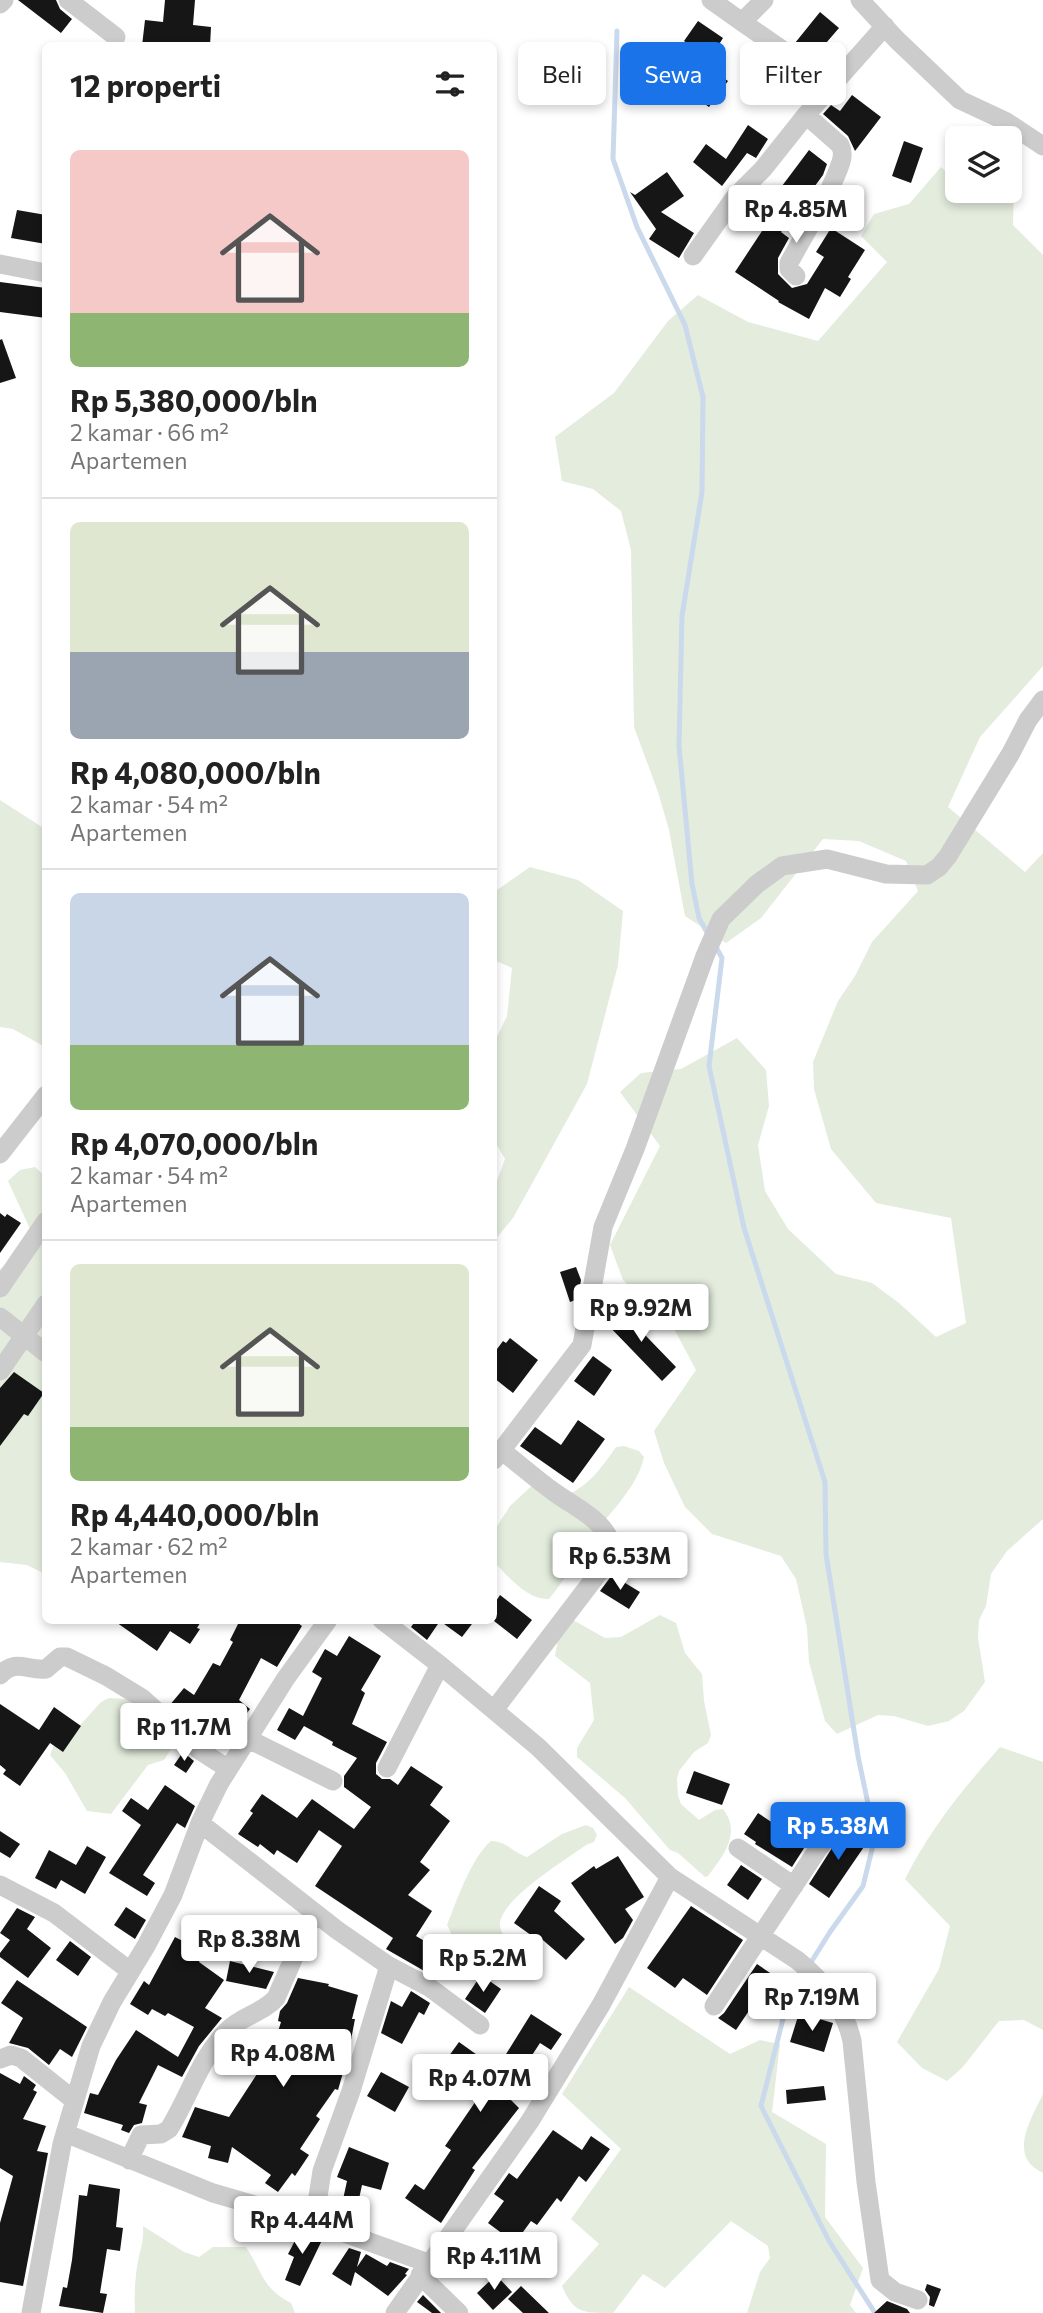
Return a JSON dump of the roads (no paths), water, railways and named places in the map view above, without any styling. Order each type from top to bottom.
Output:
[{"type":"street","points":[[0,4],[4,0]]},
{"type":"street","points":[[68,0],[116,37]]},
{"type":"street","points":[[711,0],[771,42]]},
{"type":"street","points":[[742,22],[764,0]]},
{"type":"street","points":[[860,0],[960,100],[1005,121],[1043,146]]},
{"type":"street","points":[[846,70],[885,26]]},
{"type":"street","points":[[693,256],[722,213],[763,169],[815,105]]},
{"type":"street","points":[[796,276],[789,269],[789,263],[831,184],[842,160],[843,151],[840,145],[806,115]]},
{"type":"street","points":[[0,264],[42,272]]},
{"type":"street","points":[[494,1710],[613,1554],[612,1543],[606,1533],[590,1516],[497,1455],[582,1345],[603,1227],[635,1149],[705,956],[722,919],[748,892],[782,866],[827,859],[886,874],[927,875],[939,867],[1011,753],[1028,720],[1043,700]]},
{"type":"street","points":[[0,1154],[42,1100]]},
{"type":"street","points":[[0,1288],[42,1227]]},
{"type":"street","points":[[0,1371],[42,1310]]},
{"type":"street","points":[[0,1317],[42,1350]]},
{"type":"street","points":[[31,2313],[65,2133],[91,2046],[112,2002],[173,1895],[200,1823],[227,1768],[325,1624]]},
{"type":"street","points":[[387,1624],[538,1747],[670,1877],[816,1975],[840,2011],[852,2041],[866,2182],[880,2280],[895,2292],[918,2300]]},
{"type":"street","points":[[0,1675],[9,1667],[19,1665],[46,1669],[60,1657],[66,1657],[106,1676],[142,1698],[199,1750],[227,1768]]},
{"type":"street","points":[[387,1768],[440,1665]]},
{"type":"street","points":[[246,1738],[333,1780]]},
{"type":"street","points":[[200,1823],[314,1912],[389,1966],[429,1987],[480,2025]]},
{"type":"street","points":[[714,2006],[834,1825]]},
{"type":"street","points":[[738,1848],[794,1886]]},
{"type":"street","points":[[395,2313],[542,2101],[601,2005],[670,1877]]},
{"type":"street","points":[[0,1885],[54,1913],[130,1971]]},
{"type":"street","points":[[129,2160],[141,2135],[160,2134],[169,2129],[203,2064],[228,2029],[251,2013],[266,2007],[276,1998],[314,1912]]},
{"type":"street","points":[[314,2222],[322,2171],[351,2091],[389,1966]]},
{"type":"street","points":[[0,2059],[11,2055],[21,2058],[75,2101]]},
{"type":"street","points":[[65,2133],[213,2193],[314,2222],[424,2269],[459,2313]]},
{"type":"waterway","points":[[617,31],[613,159],[637,227],[685,325],[703,397],[702,492],[682,616],[679,746],[692,884],[699,918],[709,936]]},
{"type":"waterway","points":[[716,947],[722,958],[709,1066],[744,1228],[825,1482],[826,1554],[858,1756],[875,1837],[863,1886],[788,1999],[761,2106],[829,2241],[875,2313]]}]
